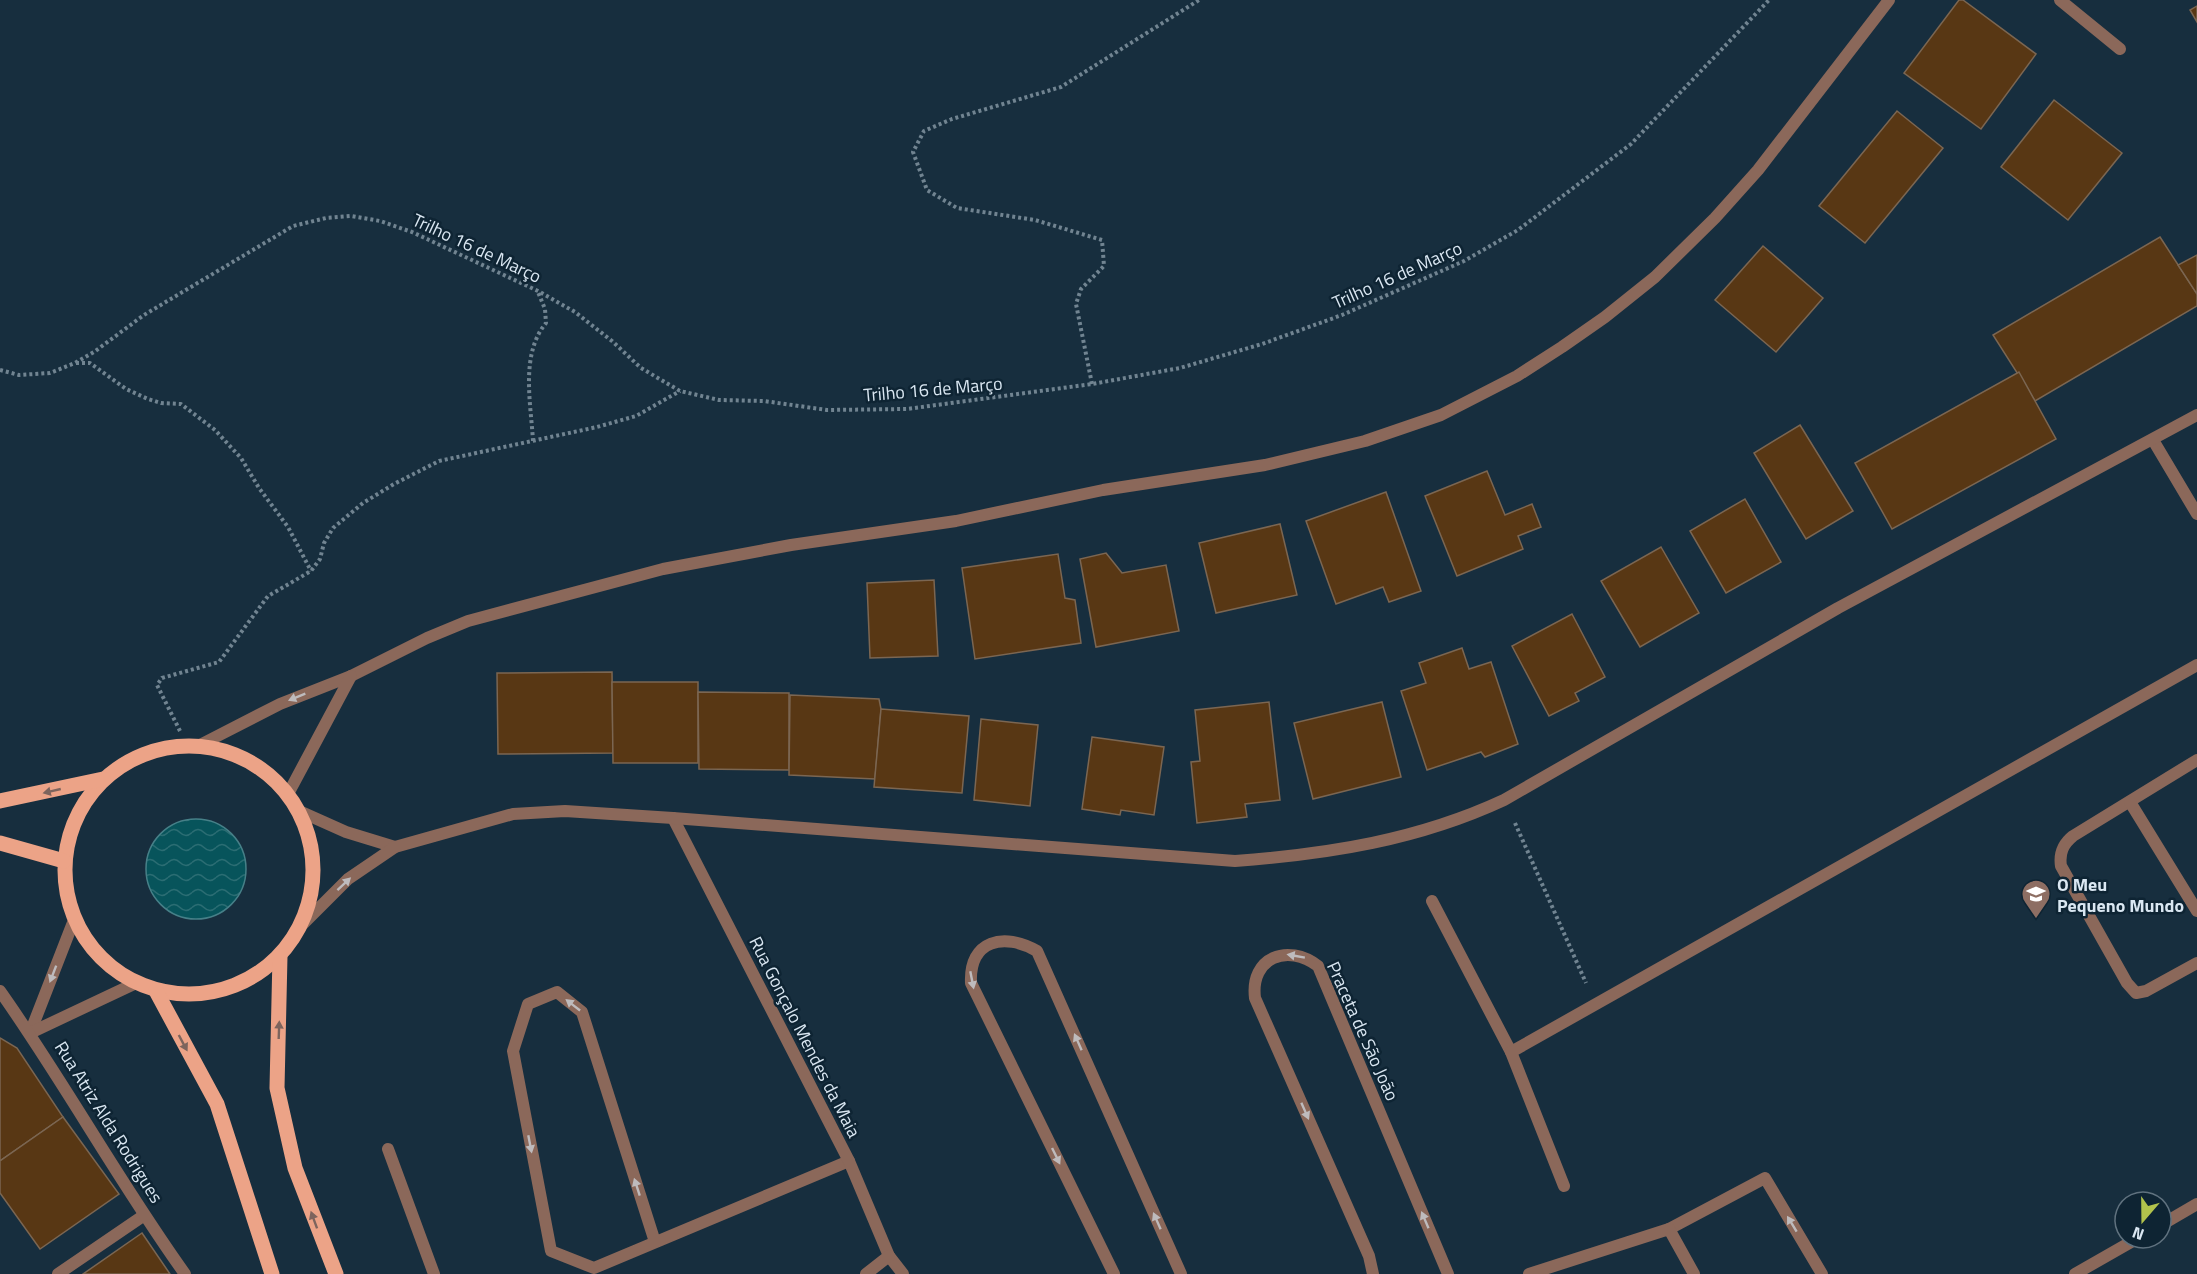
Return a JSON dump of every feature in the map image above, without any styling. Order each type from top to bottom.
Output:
[{"type":"main road","points":[[192,746],[232,753],[263,770],[288,794],[299,811],[313,848],[314,887],[302,925],[280,956],[254,978],[223,990],[190,995],[156,991],[136,983],[111,967],[89,946],[74,920],[66,891],[64,861],[76,816],[103,779],[127,761],[156,749],[192,746]]},
{"type":"main road","points":[[0,801],[103,779]]},
{"type":"main road","points":[[0,843],[64,861]]},
{"type":"main road","points":[[280,956],[277,1088],[295,1168],[336,1274]]},
{"type":"main road","points":[[156,991],[217,1104],[272,1274]]},
{"type":"street","points":[[192,746],[280,704],[351,676],[427,638],[468,621],[663,569],[791,545],[956,521],[1103,490],[1266,465],[1365,441],[1441,415],[1516,376],[1562,347],[1605,317],[1655,277],[1715,218],[1758,170],[1826,85],[1889,0]]},
{"type":"street","points":[[2060,0],[2120,49]]},
{"type":"street","points":[[302,925],[348,879],[395,847],[513,814],[566,811],[1235,861],[1308,856],[1417,834],[1475,814],[1504,800],[1838,608],[2197,415]]},
{"type":"street","points":[[2153,440],[2197,514]]},
{"type":"street","points":[[1511,1052],[2197,665]]},
{"type":"street","points":[[288,794],[351,676]]},
{"type":"street","points":[[2197,760],[2067,841],[2061,853],[2061,866],[2127,983],[2136,993],[2146,992],[2197,963]]},
{"type":"street","points":[[2130,802],[2197,911]]},
{"type":"street","points":[[299,811],[346,832],[395,847]]},
{"type":"street","name":"Rua Gonçalo Mendes da Maia","points":[[673,818],[849,1161],[889,1256],[903,1274]]},
{"type":"street","points":[[1432,901],[1511,1052],[1564,1186]]},
{"type":"street","points":[[30,1033],[74,920]]},
{"type":"street","points":[[1114,1274],[971,983],[970,969],[977,953],[1001,939],[1014,940],[1037,951],[1181,1274]]},
{"type":"street","name":"Praceta de São João","points":[[1373,1274],[1369,1256],[1256,998],[1257,975],[1268,961],[1283,954],[1307,958],[1318,966],[1448,1274]]},
{"type":"street","points":[[30,1033],[136,983]]},
{"type":"street","name":"Rua Atriz Alda Rodrigues","points":[[0,991],[30,1033],[143,1216],[185,1274]]},
{"type":"street","points":[[655,1242],[582,1012],[557,992],[528,1004],[513,1052],[551,1251],[594,1268],[849,1161]]},
{"type":"street","points":[[388,1149],[435,1274]]},
{"type":"street","points":[[1529,1274],[1669,1229],[1766,1178],[1822,1274]]},
{"type":"street","points":[[2173,1218],[2197,1204]]},
{"type":"street","points":[[58,1274],[143,1216]]},
{"type":"street","points":[[1669,1229],[1694,1274]]},
{"type":"street","points":[[2075,1274],[2117,1250]]},
{"type":"street","points":[[866,1274],[889,1256]]},
{"type":"path","points":[[1092,384],[1076,304],[1081,289],[1104,266],[1102,240],[1035,220],[957,208],[927,190],[914,152],[924,131],[952,119],[1061,87],[1199,0]]},
{"type":"path","name":"Trilho 16 de Março","points":[[0,370],[19,375],[50,373],[75,363],[94,352],[144,315],[293,226],[326,218],[351,216],[380,221],[412,232],[538,291],[575,312],[612,341],[641,368],[680,391],[719,400],[764,401],[827,410],[907,409],[1092,384],[1180,368],[1262,344],[1342,315],[1464,261],[1518,230],[1631,144],[1769,0]]},
{"type":"path","points":[[533,441],[529,383],[533,347],[537,333],[546,323],[545,309],[538,291]]},
{"type":"path","points":[[75,363],[90,363],[126,389],[148,399],[161,403],[181,404],[215,430],[241,458],[259,488],[288,527],[311,571]]},
{"type":"path","points":[[192,746],[157,685],[162,678],[219,662],[268,596],[311,571],[320,560],[324,543],[333,528],[363,503],[439,461],[636,416],[680,391]]},
{"type":"path","points":[[1504,800],[1596,1004]]},
{"type":"water","points":[[196,819],[215,823],[232,833],[242,850],[246,869],[242,888],[232,905],[215,915],[196,919],[177,915],[160,905],[150,888],[146,869],[150,850],[160,833],[177,823]]},
{"type":"building","points":[[1959,0],[1963,0],[2036,54],[1981,129],[1904,73]]},
{"type":"building","points":[[2197,6],[2197,22],[2190,10]]},
{"type":"building","points":[[2054,100],[2122,153],[2068,220],[2001,167]]},
{"type":"building","points":[[1897,111],[1943,148],[1865,243],[1819,206]]},
{"type":"building","points":[[2160,237],[2197,294],[2197,306],[2035,401],[1993,335]]},
{"type":"building","points":[[1763,246],[1823,298],[1776,352],[1715,300]]},
{"type":"building","points":[[2197,255],[2197,294],[2178,265]]},
{"type":"building","points":[[2019,372],[2056,439],[1892,529],[1855,463]]},
{"type":"building","points":[[1800,425],[1853,511],[1806,539],[1754,453]]},
{"type":"building","points":[[1487,471],[1505,515],[1532,504],[1541,527],[1518,536],[1523,549],[1457,576],[1425,496]]},
{"type":"building","points":[[1386,492],[1421,591],[1389,602],[1383,587],[1336,604],[1306,521]]},
{"type":"building","points":[[1745,499],[1781,562],[1726,593],[1690,531]]},
{"type":"building","points":[[1280,524],[1297,595],[1216,613],[1199,543]]},
{"type":"building","points":[[1661,547],[1699,613],[1640,647],[1601,581]]},
{"type":"building","points":[[1106,553],[1122,573],[1166,565],[1179,631],[1096,647],[1080,559]]},
{"type":"building","points":[[1058,554],[1065,598],[1075,600],[1081,643],[975,659],[962,568]]},
{"type":"building","points":[[934,580],[938,656],[870,658],[867,583]]},
{"type":"building","points":[[1572,614],[1605,677],[1575,693],[1579,701],[1549,716],[1512,646]]},
{"type":"building","points":[[1462,648],[1469,669],[1491,662],[1518,744],[1485,757],[1481,752],[1427,770],[1401,691],[1426,683],[1419,663]]},
{"type":"building","points":[[612,672],[613,753],[498,754],[497,673]]},
{"type":"building","points":[[612,682],[698,682],[698,763],[613,763]]},
{"type":"building","points":[[698,692],[789,693],[789,770],[699,769]]},
{"type":"building","points":[[790,695],[879,699],[881,709],[875,779],[789,775]]},
{"type":"building","points":[[1269,702],[1280,800],[1245,804],[1247,817],[1197,823],[1191,762],[1200,761],[1195,710]]},
{"type":"building","points":[[1382,702],[1401,777],[1313,799],[1294,723]]},
{"type":"building","points":[[881,709],[969,716],[962,793],[874,787]]},
{"type":"building","points":[[981,719],[1038,725],[1030,806],[974,800]]},
{"type":"building","points":[[1092,737],[1164,747],[1154,815],[1121,810],[1120,815],[1082,809]]},
{"type":"building","points":[[0,1038],[17,1048],[63,1117],[0,1161]]},
{"type":"building","points":[[63,1117],[119,1194],[40,1249],[0,1193],[0,1161]]},
{"type":"building","points":[[142,1233],[170,1274],[83,1274]]},
{"type":"place","name":"O Meu Pequeno Mundo","points":[[2036,920]]}]
